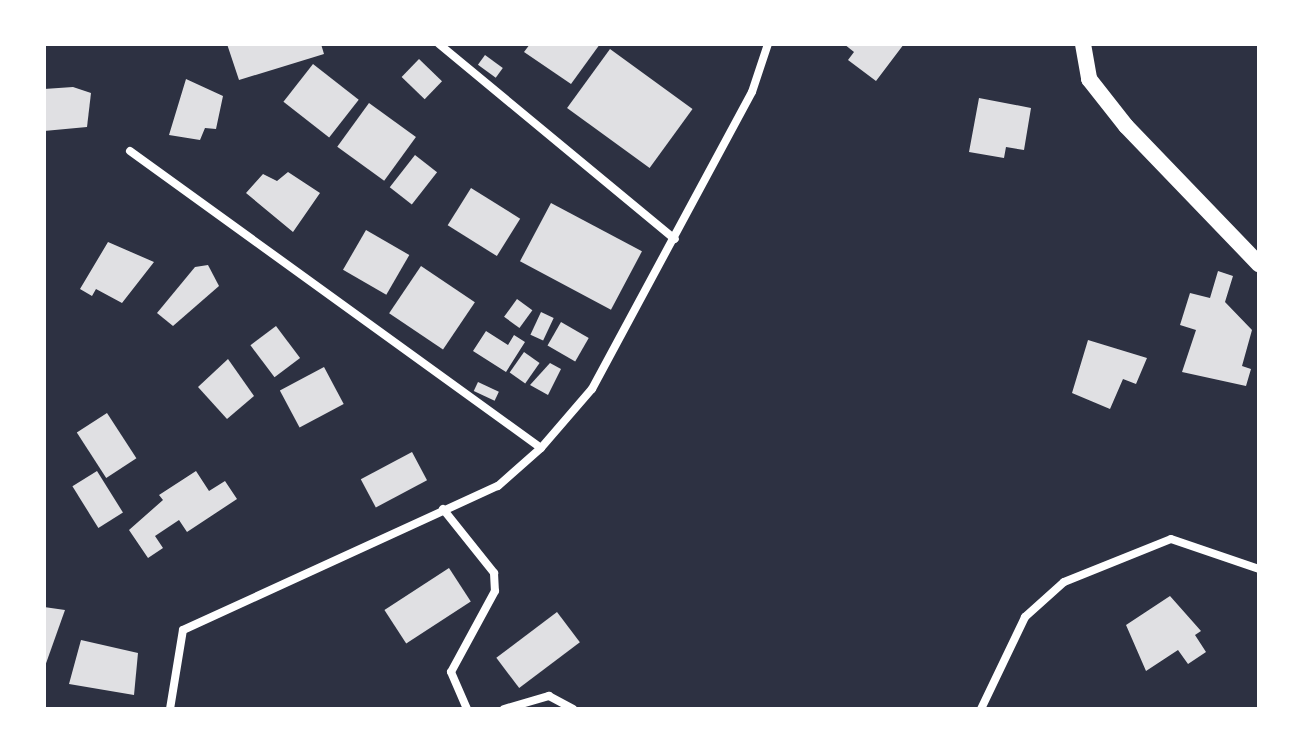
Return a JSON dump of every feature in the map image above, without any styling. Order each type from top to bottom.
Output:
[{"type":"main road","points":[[1083,44],[1089,79],[1126,126],[1259,264]]},
{"type":"street","points":[[439,44],[675,239]]},
{"type":"street","points":[[170,709],[183,630],[498,486],[541,448],[592,389],[752,92],[768,44]]},
{"type":"street","points":[[130,151],[541,448]]},
{"type":"street","points":[[443,509],[494,573],[495,591],[451,672],[467,709]]},
{"type":"street","points":[[981,709],[1025,617],[1064,582],[1171,539],[1259,569]]},
{"type":"street","points":[[504,709],[549,696],[573,709]]},
{"type":"building","points":[[227,44],[321,44],[324,54],[239,80]]},
{"type":"building","points":[[530,44],[600,44],[571,84],[524,52]]},
{"type":"building","points":[[844,44],[904,44],[876,81],[848,60],[854,52]]},
{"type":"building","points":[[610,49],[693,109],[650,168],[567,108]]},
{"type":"building","points":[[485,55],[503,68],[496,78],[478,65]]},
{"type":"building","points":[[419,59],[442,81],[425,99],[402,77]]},
{"type":"building","points":[[313,64],[359,100],[329,138],[283,102]]},
{"type":"building","points":[[186,79],[223,96],[216,129],[205,128],[200,140],[169,135]]},
{"type":"building","points":[[73,87],[91,93],[87,127],[44,131],[44,89]]},
{"type":"building","points":[[979,98],[1031,108],[1024,150],[1006,147],[1004,158],[969,152]]},
{"type":"building","points":[[369,103],[416,137],[384,181],[337,147]]},
{"type":"building","points":[[415,155],[437,172],[412,205],[390,187]]},
{"type":"building","points":[[288,172],[320,193],[293,232],[246,193],[263,174],[277,181]]},
{"type":"building","points":[[471,188],[520,219],[497,256],[448,225]]},
{"type":"building","points":[[551,203],[642,251],[611,310],[520,261]]},
{"type":"building","points":[[366,230],[409,255],[386,295],[343,270]]},
{"type":"building","points":[[108,242],[154,262],[122,303],[96,289],[92,296],[80,289]]},
{"type":"building","points":[[208,265],[219,286],[173,326],[157,313],[195,267]]},
{"type":"building","points":[[421,266],[475,302],[443,350],[389,313]]},
{"type":"building","points":[[1218,271],[1233,276],[1225,302],[1252,330],[1242,366],[1251,369],[1246,386],[1182,372],[1196,330],[1180,325],[1190,293],[1210,298]]},
{"type":"building","points":[[517,299],[532,310],[519,328],[504,317]]},
{"type":"building","points":[[541,312],[554,318],[543,341],[530,335]]},
{"type":"building","points":[[561,322],[589,338],[575,361],[548,345]]},
{"type":"building","points":[[276,326],[300,358],[275,377],[250,345]]},
{"type":"building","points":[[486,331],[508,345],[514,335],[525,342],[506,372],[473,351]]},
{"type":"building","points":[[1088,340],[1147,358],[1136,384],[1123,379],[1110,409],[1072,393]]},
{"type":"building","points":[[524,352],[540,363],[525,383],[510,372]]},
{"type":"building","points":[[228,359],[254,396],[227,419],[198,387]]},
{"type":"building","points":[[550,363],[561,369],[548,395],[530,385]]},
{"type":"building","points":[[324,367],[344,404],[300,428],[280,390]]},
{"type":"building","points":[[478,382],[499,392],[495,401],[474,391]]},
{"type":"building","points":[[107,413],[136,458],[106,478],[77,433]]},
{"type":"building","points":[[412,452],[427,480],[376,507],[361,479]]},
{"type":"building","points":[[97,471],[123,513],[98,528],[72,486]]},
{"type":"building","points":[[196,471],[209,491],[225,481],[237,499],[187,532],[179,520],[155,536],[163,548],[148,558],[129,530],[163,500],[159,495]]},
{"type":"building","points":[[449,568],[471,602],[406,643],[384,610]]},
{"type":"building","points":[[1170,596],[1201,631],[1195,635],[1206,652],[1188,664],[1178,650],[1146,671],[1126,625]]},
{"type":"building","points":[[44,607],[65,610],[44,669]]},
{"type":"building","points":[[557,612],[580,642],[519,688],[496,658]]},
{"type":"building","points":[[81,640],[138,653],[134,695],[69,684]]}]
